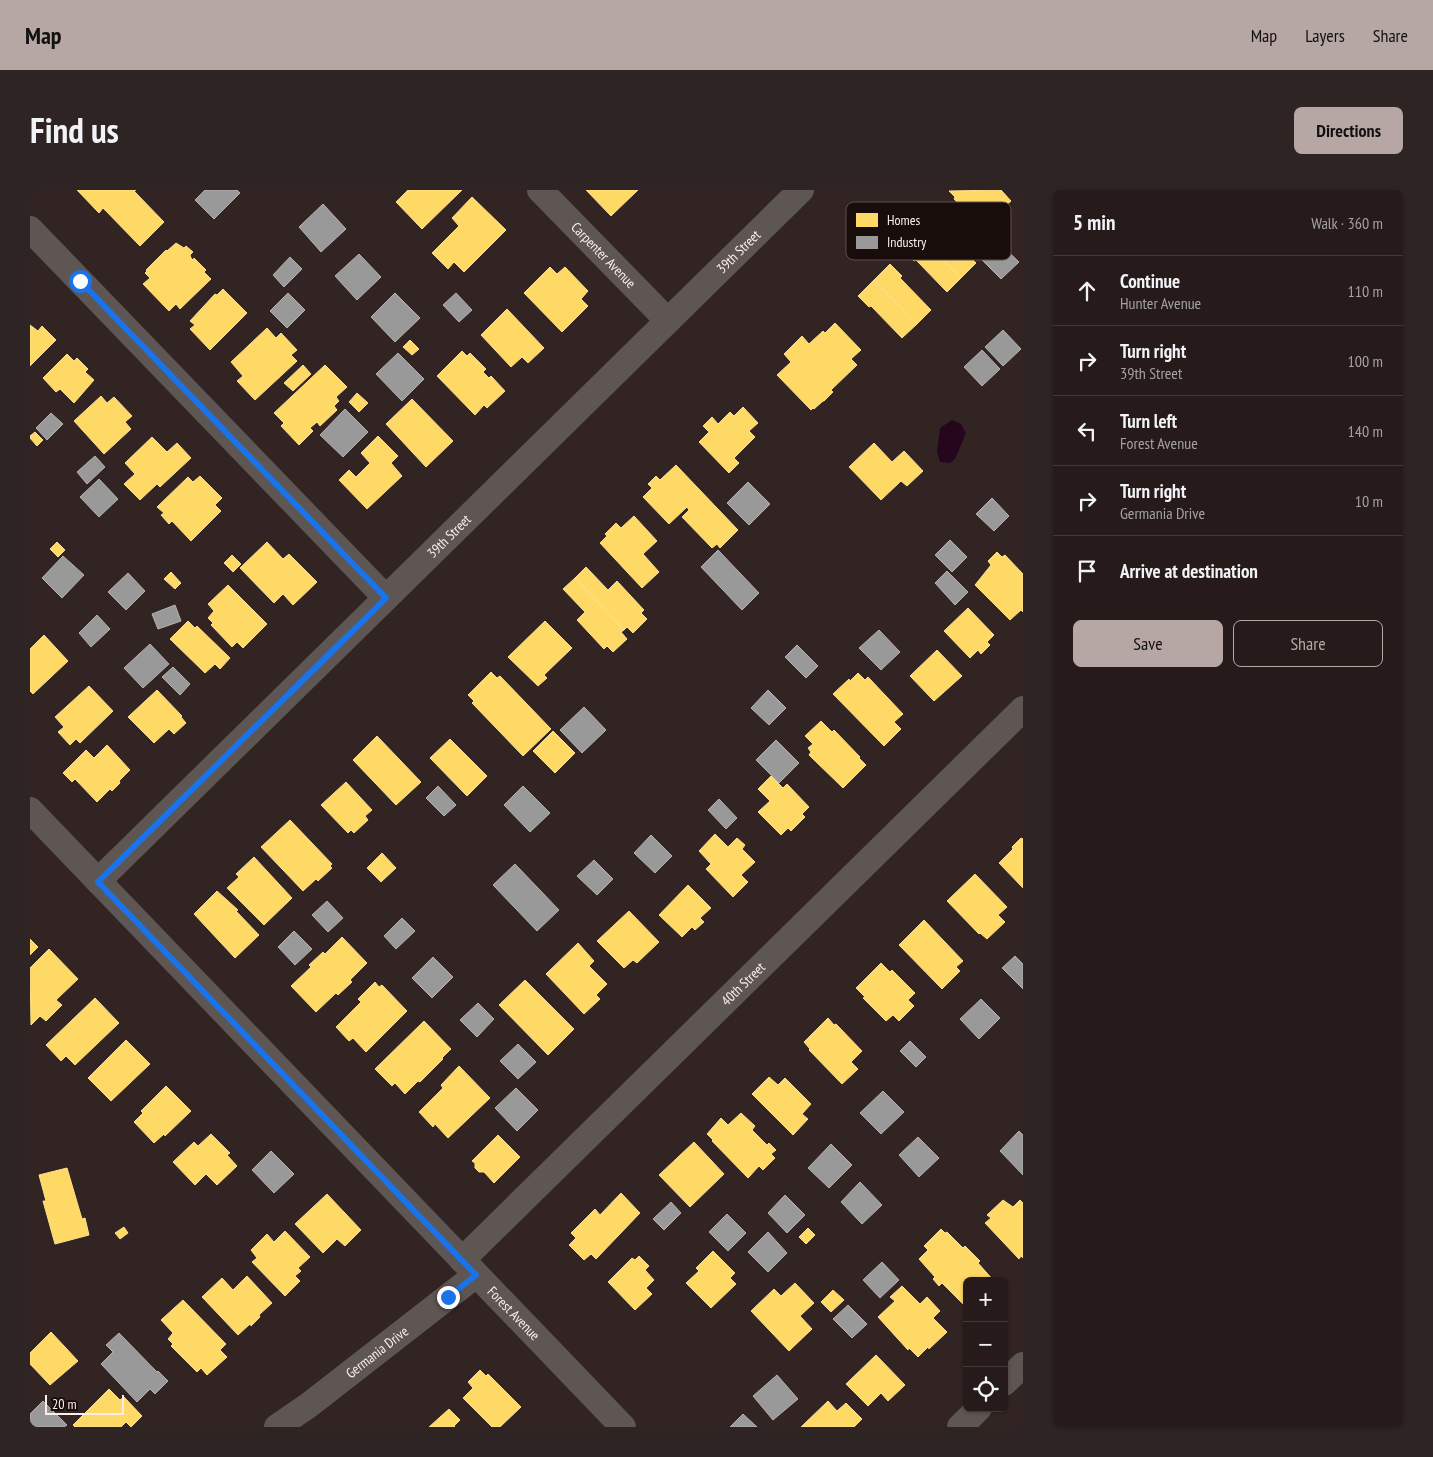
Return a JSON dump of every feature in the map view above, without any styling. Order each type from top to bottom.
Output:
[{"type":"street","name":"Carpenter Avenue","points":[[540,190],[668,321]]},
{"type":"street","name":"39th Street","points":[[98,882],[801,190]]},
{"type":"street","points":[[30,229],[386,598]]},
{"type":"street","name":"40th Street","points":[[469,1268],[1023,709]]},
{"type":"street","name":"Forest Avenue","points":[[30,810],[623,1427]]},
{"type":"street","name":"Germania Drive","points":[[277,1427],[309,1405],[469,1268]]},
{"type":"street","points":[[1008,1379],[1023,1365]]},
{"type":"street","points":[[960,1427],[975,1412]]},
{"type":"shaded area","points":[[952,420],[961,424],[966,433],[955,459],[950,463],[940,462],[937,452],[940,428]]},
{"type":"building: Homes","points":[[77,190],[136,190],[134,191],[164,222],[140,246],[103,208],[99,213]]},
{"type":"building: Homes","points":[[408,190],[462,190],[422,229],[396,202]]},
{"type":"building: Homes","points":[[586,190],[638,190],[611,216]]},
{"type":"building: Homes","points":[[1001,190],[1011,201],[957,202],[949,191]]},
{"type":"building: Homes","points":[[472,197],[506,230],[464,272],[454,262],[448,269],[432,253],[459,226],[452,218]]},
{"type":"building: Homes","points":[[176,243],[184,248],[186,246],[193,252],[190,255],[191,258],[193,260],[194,258],[206,270],[204,272],[211,279],[180,309],[176,304],[169,311],[143,284],[150,278],[145,273],[146,270]]},
{"type":"building: Homes","points":[[916,260],[943,260],[961,278],[947,292]]},
{"type":"building: Homes","points":[[943,260],[973,260],[976,263],[961,278]]},
{"type":"building: Homes","points":[[890,264],[902,276],[900,278],[931,310],[917,324],[874,280]]},
{"type":"building: Homes","points":[[550,267],[557,274],[565,267],[588,291],[581,299],[588,306],[562,332],[524,293]]},
{"type":"building: Homes","points":[[874,280],[917,324],[902,338],[871,306],[869,307],[858,296]]},
{"type":"building: Homes","points":[[223,289],[247,313],[210,350],[190,329],[195,325],[190,321],[215,294],[217,295]]},
{"type":"building: Homes","points":[[507,309],[544,348],[528,363],[522,357],[511,367],[481,335]]},
{"type":"building: Homes","points":[[835,323],[861,350],[851,359],[857,365],[831,390],[833,392],[824,401],[811,410],[777,375],[791,362],[784,354],[802,336],[809,344]]},
{"type":"building: Homes","points":[[30,325],[38,331],[42,326],[56,340],[30,366]]},
{"type":"building: Homes","points":[[267,328],[276,338],[281,333],[297,350],[291,355],[297,361],[255,400],[237,381],[243,376],[231,362]]},
{"type":"building: Homes","points":[[410,340],[419,349],[412,355],[403,347]]},
{"type":"building: Homes","points":[[462,351],[467,356],[470,353],[486,369],[483,372],[489,378],[491,376],[505,391],[487,408],[484,405],[475,415],[437,376]]},
{"type":"building: Homes","points":[[67,354],[74,361],[77,358],[88,369],[85,372],[94,380],[74,403],[60,389],[56,392],[43,378]]},
{"type":"building: Homes","points":[[303,365],[311,374],[293,391],[284,383]]},
{"type":"building: Homes","points":[[325,365],[347,387],[336,397],[339,401],[334,406],[337,410],[320,426],[317,422],[310,428],[313,431],[299,445],[281,426],[284,423],[274,413]]},
{"type":"building: Homes","points":[[357,393],[368,403],[359,412],[349,402]]},
{"type":"building: Homes","points":[[101,396],[107,403],[114,397],[132,416],[125,422],[131,429],[104,454],[74,421]]},
{"type":"building: Homes","points":[[412,399],[453,441],[426,467],[386,424]]},
{"type":"building: Homes","points":[[743,407],[758,423],[749,431],[755,437],[734,458],[739,463],[729,473],[699,442],[709,432],[703,426],[712,417],[718,424],[730,412],[734,416]]},
{"type":"building: Homes","points":[[35,432],[43,440],[37,446],[30,438]]},
{"type":"building: Homes","points":[[378,436],[398,456],[391,463],[402,476],[367,509],[339,480],[349,470],[356,477],[370,463],[361,453]]},
{"type":"building: Homes","points":[[152,437],[167,452],[177,443],[191,458],[160,487],[157,484],[140,500],[124,484],[135,474],[125,463]]},
{"type":"building: Homes","points":[[874,443],[892,462],[904,451],[923,471],[907,486],[901,481],[881,500],[849,467]]},
{"type":"building: Homes","points":[[676,465],[738,530],[720,548],[717,544],[712,548],[682,517],[689,510],[687,507],[669,524],[643,497],[652,488],[648,484],[656,476],[660,480]]},
{"type":"building: Homes","points":[[200,476],[222,498],[215,505],[221,511],[191,541],[172,521],[169,524],[161,515],[164,513],[157,507],[188,477],[193,482]]},
{"type":"building: Homes","points":[[634,516],[657,541],[643,554],[659,572],[642,588],[600,543],[607,536],[605,534],[616,523],[621,528]]},
{"type":"building: Homes","points":[[57,542],[65,550],[58,557],[50,549]]},
{"type":"building: Homes","points":[[267,542],[283,559],[289,554],[317,582],[293,605],[283,594],[274,603],[240,568]]},
{"type":"building: Homes","points":[[997,552],[1002,557],[1005,555],[1023,574],[1023,612],[1021,610],[1010,620],[975,585],[991,565],[988,561]]},
{"type":"building: Homes","points":[[232,555],[241,564],[233,572],[224,563]]},
{"type":"building: Homes","points":[[586,567],[608,590],[617,581],[644,610],[641,613],[647,619],[633,633],[627,627],[624,630],[575,578]]},
{"type":"building: Homes","points":[[171,572],[181,583],[175,589],[164,579]]},
{"type":"building: Homes","points":[[575,578],[624,630],[621,632],[627,639],[613,652],[607,646],[604,649],[577,620],[585,612],[563,589]]},
{"type":"building: Homes","points":[[228,585],[267,624],[243,648],[237,642],[232,647],[211,625],[213,623],[208,618],[214,611],[208,604]]},
{"type":"building: Homes","points":[[968,608],[994,635],[987,642],[990,645],[981,654],[978,650],[970,658],[944,631]]},
{"type":"building: Homes","points":[[188,621],[195,628],[197,626],[230,658],[220,669],[215,664],[205,673],[170,639]]},
{"type":"building: Homes","points":[[545,621],[572,648],[544,675],[547,678],[538,686],[508,657]]},
{"type":"building: Homes","points":[[44,635],[68,661],[33,694],[30,691],[30,649]]},
{"type":"building: Homes","points":[[937,650],[962,676],[934,701],[910,676]]},
{"type":"building: Homes","points":[[491,672],[497,678],[500,676],[551,729],[523,756],[472,703],[474,701],[468,695]]},
{"type":"building: Homes","points":[[858,673],[865,680],[868,677],[903,714],[894,722],[901,729],[884,746],[833,694]]},
{"type":"building: Homes","points":[[89,686],[113,711],[80,743],[76,739],[70,745],[58,732],[64,727],[55,717]]},
{"type":"building: Homes","points":[[157,690],[182,716],[186,723],[174,734],[169,729],[154,743],[128,717]]},
{"type":"building: Homes","points":[[821,721],[832,732],[834,730],[866,765],[843,788],[809,755],[811,752],[808,748],[813,744],[805,736]]},
{"type":"building: Homes","points":[[553,731],[575,753],[555,773],[533,751]]},
{"type":"building: Homes","points":[[377,736],[421,782],[396,805],[353,760]]},
{"type":"building: Homes","points":[[450,739],[487,776],[467,796],[430,758]]},
{"type":"building: Homes","points":[[107,745],[130,770],[112,791],[110,789],[97,802],[75,779],[72,782],[63,773],[86,750],[94,758]]},
{"type":"building: Homes","points":[[771,776],[783,788],[787,784],[809,807],[802,814],[805,817],[791,831],[788,828],[781,835],[758,812],[770,801],[758,789]]},
{"type":"building: Homes","points":[[346,782],[372,810],[365,816],[368,820],[354,833],[351,830],[348,833],[321,805]]},
{"type":"building: Homes","points":[[290,820],[332,864],[330,866],[332,868],[303,891],[261,847]]},
{"type":"building: Homes","points":[[715,834],[728,847],[737,838],[745,845],[742,849],[755,862],[741,875],[748,882],[733,897],[706,869],[711,864],[699,851]]},
{"type":"building: Homes","points":[[1021,838],[1023,839],[1023,888],[999,863]]},
{"type":"building: Homes","points":[[382,853],[396,868],[381,882],[367,868]]},
{"type":"building: Homes","points":[[254,857],[292,898],[264,925],[227,888],[239,877],[236,874]]},
{"type":"building: Homes","points":[[975,874],[1007,907],[998,915],[1005,922],[987,939],[979,934],[947,901]]},
{"type":"building: Homes","points":[[688,885],[711,908],[700,918],[704,922],[695,930],[692,927],[682,937],[659,915]]},
{"type":"building: Homes","points":[[217,891],[238,910],[236,911],[259,935],[235,958],[194,914]]},
{"type":"building: Homes","points":[[629,911],[659,942],[637,963],[633,960],[624,968],[597,941]]},
{"type":"building: Homes","points":[[924,920],[963,961],[956,967],[960,971],[942,989],[899,945]]},
{"type":"building: Homes","points":[[342,937],[367,963],[350,980],[352,982],[338,995],[336,993],[316,1012],[291,986],[311,967],[309,965],[323,952],[325,954]]},
{"type":"building: Homes","points":[[30,939],[38,947],[30,955]]},
{"type":"building: Homes","points":[[578,943],[594,961],[589,966],[607,984],[596,995],[600,999],[584,1014],[546,974]]},
{"type":"building: Homes","points":[[49,949],[78,979],[56,1000],[62,1005],[46,1021],[40,1016],[31,1025],[30,968]]},
{"type":"building: Homes","points":[[881,963],[890,972],[892,970],[915,993],[908,1000],[914,1006],[899,1021],[893,1015],[886,1021],[863,998],[865,997],[856,988]]},
{"type":"building: Homes","points":[[525,980],[574,1029],[548,1055],[499,1005]]},
{"type":"building: Homes","points":[[375,982],[379,987],[382,985],[407,1011],[366,1052],[353,1038],[349,1041],[336,1027],[361,1002],[358,999]]},
{"type":"building: Homes","points":[[95,998],[119,1023],[75,1065],[66,1056],[61,1061],[46,1045]]},
{"type":"building: Homes","points":[[828,1018],[862,1051],[851,1062],[858,1069],[842,1084],[809,1050],[804,1042]]},
{"type":"building: Homes","points":[[424,1021],[451,1049],[420,1082],[418,1081],[405,1094],[395,1083],[392,1086],[375,1069]]},
{"type":"building: Homes","points":[[126,1040],[150,1064],[111,1101],[88,1078]]},
{"type":"building: Homes","points":[[459,1066],[490,1098],[448,1138],[435,1124],[433,1127],[419,1112],[443,1088],[441,1085]]},
{"type":"building: Homes","points":[[769,1077],[778,1085],[785,1078],[811,1104],[802,1114],[808,1119],[793,1135],[752,1094]]},
{"type":"building: Homes","points":[[166,1086],[191,1111],[165,1136],[164,1134],[154,1143],[134,1122],[143,1113],[141,1111]]},
{"type":"building: Homes","points":[[741,1113],[755,1126],[752,1130],[767,1145],[769,1143],[776,1150],[771,1154],[775,1158],[763,1170],[759,1166],[748,1178],[707,1134],[721,1118],[728,1125]]},
{"type":"building: Homes","points":[[211,1134],[230,1153],[227,1155],[237,1166],[217,1185],[206,1174],[195,1185],[173,1162],[194,1142],[198,1146]]},
{"type":"building: Homes","points":[[498,1135],[520,1157],[494,1183],[484,1172],[479,1172],[475,1168],[475,1163],[472,1161]]},
{"type":"building: Homes","points":[[694,1142],[724,1174],[690,1207],[659,1175]]},
{"type":"building: Homes","points":[[67,1168],[82,1219],[85,1218],[89,1235],[55,1244],[43,1201],[46,1201],[39,1175]]},
{"type":"building: Homes","points":[[621,1193],[640,1213],[596,1259],[591,1254],[584,1260],[569,1245],[576,1238],[571,1233],[595,1209],[600,1215]]},
{"type":"building: Homes","points":[[327,1194],[361,1230],[345,1246],[337,1239],[323,1253],[295,1224]]},
{"type":"building: Homes","points":[[1003,1200],[1013,1207],[1020,1200],[1023,1203],[1023,1258],[1021,1256],[1019,1259],[985,1223],[991,1218],[987,1215]]},
{"type":"building: Homes","points":[[124,1227],[128,1233],[120,1239],[115,1233]]},
{"type":"building: Homes","points":[[808,1228],[815,1235],[806,1244],[799,1237]]},
{"type":"building: Homes","points":[[941,1229],[945,1233],[947,1232],[963,1248],[965,1246],[980,1261],[978,1263],[990,1277],[963,1277],[963,1304],[942,1283],[939,1286],[933,1279],[935,1277],[919,1259],[928,1250],[924,1246]]},
{"type":"building: Homes","points":[[285,1231],[310,1257],[298,1268],[301,1271],[295,1276],[300,1281],[285,1296],[252,1262],[257,1258],[251,1250],[267,1234],[274,1242]]},
{"type":"building: Homes","points":[[713,1251],[735,1273],[730,1278],[736,1284],[711,1308],[686,1283],[699,1271],[696,1268]]},
{"type":"building: Homes","points":[[639,1256],[649,1266],[645,1270],[654,1280],[646,1288],[652,1294],[635,1310],[608,1282],[632,1258],[635,1260]]},
{"type":"building: Homes","points":[[247,1276],[272,1303],[259,1315],[260,1317],[251,1326],[250,1324],[238,1335],[202,1297],[222,1278],[233,1290]]},
{"type":"building: Homes","points":[[795,1283],[814,1303],[800,1316],[812,1329],[789,1351],[751,1311],[774,1289],[781,1296]]},
{"type":"building: Homes","points":[[902,1286],[920,1304],[927,1297],[940,1311],[933,1318],[947,1332],[918,1357],[909,1348],[908,1350],[878,1317],[895,1301],[890,1297]]},
{"type":"building: Homes","points":[[833,1290],[844,1300],[831,1312],[821,1302]]},
{"type":"building: Homes","points":[[183,1300],[226,1344],[220,1350],[227,1357],[207,1375],[201,1368],[197,1372],[171,1346],[173,1344],[168,1339],[173,1333],[161,1320]]},
{"type":"building: Homes","points":[[51,1332],[78,1361],[50,1385],[30,1364],[30,1353]]},
{"type":"building: Homes","points":[[876,1355],[905,1385],[888,1401],[881,1393],[868,1406],[846,1384]]},
{"type":"building: Homes","points":[[480,1370],[486,1376],[488,1374],[521,1407],[500,1427],[492,1427],[463,1398],[473,1388],[468,1382]]},
{"type":"building: Homes","points":[[109,1389],[120,1400],[124,1397],[142,1416],[131,1427],[126,1422],[121,1427],[75,1427],[73,1425]]},
{"type":"building: Homes","points":[[828,1401],[837,1411],[846,1403],[862,1419],[854,1427],[801,1427]]},
{"type":"building: Homes","points":[[449,1409],[460,1420],[455,1427],[429,1427]]},
{"type":"building: Industry","points":[[205,190],[237,190],[240,193],[214,219],[195,200]]},
{"type":"building: Industry","points":[[323,204],[346,229],[321,252],[299,227]]},
{"type":"building: Industry","points":[[359,254],[381,277],[357,300],[335,276]]},
{"type":"building: Industry","points":[[1011,254],[1019,262],[1001,279],[982,260],[1011,260]]},
{"type":"building: Industry","points":[[290,257],[302,269],[284,287],[273,275]]},
{"type":"building: Industry","points":[[288,293],[305,310],[287,328],[270,311]]},
{"type":"building: Industry","points":[[395,293],[420,318],[395,342],[371,317]]},
{"type":"building: Industry","points":[[456,293],[472,310],[459,322],[443,305]]},
{"type":"building: Industry","points":[[1003,330],[1021,349],[1003,366],[985,347]]},
{"type":"building: Industry","points":[[982,350],[1000,369],[982,386],[964,367]]},
{"type":"building: Industry","points":[[398,353],[424,379],[402,401],[376,374]]},
{"type":"building: Industry","points":[[345,409],[368,432],[343,457],[320,435]]},
{"type":"building: Industry","points":[[51,413],[63,424],[47,440],[36,428]]},
{"type":"building: Industry","points":[[95,456],[105,467],[87,484],[77,472]]},
{"type":"building: Industry","points":[[99,479],[118,499],[99,517],[80,497]]},
{"type":"building: Industry","points":[[748,482],[770,504],[749,525],[727,503]]},
{"type":"building: Industry","points":[[992,498],[1009,516],[994,531],[976,514]]},
{"type":"building: Industry","points":[[950,540],[967,557],[952,572],[935,555]]},
{"type":"building: Industry","points":[[718,550],[759,593],[742,610],[701,567]]},
{"type":"building: Industry","points":[[63,556],[84,575],[62,598],[42,578]]},
{"type":"building: Industry","points":[[947,571],[968,592],[955,605],[935,583]]},
{"type":"building: Industry","points":[[128,573],[145,591],[126,610],[108,592]]},
{"type":"building: Industry","points":[[175,605],[181,621],[158,629],[152,614]]},
{"type":"building: Industry","points":[[97,615],[110,629],[91,647],[79,633]]},
{"type":"building: Industry","points":[[879,630],[900,652],[881,670],[859,648]]},
{"type":"building: Industry","points":[[150,644],[169,664],[143,688],[124,668]]},
{"type":"building: Industry","points":[[797,645],[818,666],[806,678],[785,657]]},
{"type":"building: Industry","points":[[173,667],[190,684],[180,695],[162,677]]},
{"type":"building: Industry","points":[[768,690],[786,708],[769,725],[751,708]]},
{"type":"building: Industry","points":[[584,707],[606,730],[582,753],[560,730]]},
{"type":"building: Industry","points":[[776,740],[799,763],[779,783],[756,760]]},
{"type":"building: Industry","points":[[438,786],[456,805],[444,816],[426,798]]},
{"type":"building: Industry","points":[[523,786],[550,813],[530,832],[504,805]]},
{"type":"building: Industry","points":[[719,799],[737,818],[726,829],[708,810]]},
{"type":"building: Industry","points":[[651,835],[672,856],[655,873],[634,853]]},
{"type":"building: Industry","points":[[594,860],[613,879],[597,895],[577,876]]},
{"type":"building: Industry","points":[[515,864],[559,910],[537,931],[493,885]]},
{"type":"building: Industry","points":[[327,901],[343,918],[328,932],[312,915]]},
{"type":"building: Industry","points":[[402,918],[415,931],[396,949],[384,936]]},
{"type":"building: Industry","points":[[294,931],[312,949],[295,965],[278,947]]},
{"type":"building: Industry","points":[[1015,956],[1023,964],[1023,989],[1002,968]]},
{"type":"building: Industry","points":[[433,957],[453,977],[432,998],[412,978]]},
{"type":"building: Industry","points":[[981,999],[1000,1018],[979,1039],[960,1019]]},
{"type":"building: Industry","points":[[478,1003],[494,1019],[477,1037],[460,1020]]},
{"type":"building: Industry","points":[[910,1041],[926,1057],[916,1067],[900,1051]]},
{"type":"building: Industry","points":[[518,1044],[536,1062],[518,1079],[500,1061]]},
{"type":"building: Industry","points":[[516,1088],[538,1110],[517,1131],[495,1108]]},
{"type":"building: Industry","points":[[883,1091],[904,1112],[881,1134],[860,1113]]},
{"type":"building: Industry","points":[[1019,1131],[1023,1135],[1023,1175],[1000,1151]]},
{"type":"building: Industry","points":[[918,1137],[939,1158],[919,1177],[899,1155]]},
{"type":"building: Industry","points":[[831,1144],[852,1165],[829,1188],[808,1168]]},
{"type":"building: Industry","points":[[271,1151],[294,1174],[274,1193],[252,1170]]},
{"type":"building: Industry","points":[[860,1182],[882,1205],[862,1224],[841,1202]]},
{"type":"building: Industry","points":[[785,1195],[805,1215],[787,1233],[768,1213]]},
{"type":"building: Industry","points":[[671,1202],[681,1213],[664,1230],[653,1219]]},
{"type":"building: Industry","points":[[727,1214],[746,1233],[728,1251],[709,1232]]},
{"type":"building: Industry","points":[[768,1232],[787,1253],[768,1272],[748,1252]]},
{"type":"building: Industry","points":[[882,1262],[899,1280],[880,1298],[863,1280]]},
{"type":"building: Industry","points":[[848,1305],[867,1324],[852,1338],[833,1319]]},
{"type":"building: Industry","points":[[119,1333],[168,1381],[155,1394],[150,1389],[137,1402],[101,1364],[113,1352],[106,1345]]},
{"type":"building: Industry","points":[[777,1375],[798,1399],[773,1420],[753,1396]]},
{"type":"building: Industry","points":[[43,1401],[67,1425],[64,1427],[30,1427],[30,1414]]},
{"type":"building: Industry","points":[[743,1414],[757,1427],[730,1427]]},
{"type":"route","points":[[80,281],[386,598],[98,882],[476,1275],[448,1297]]}]
